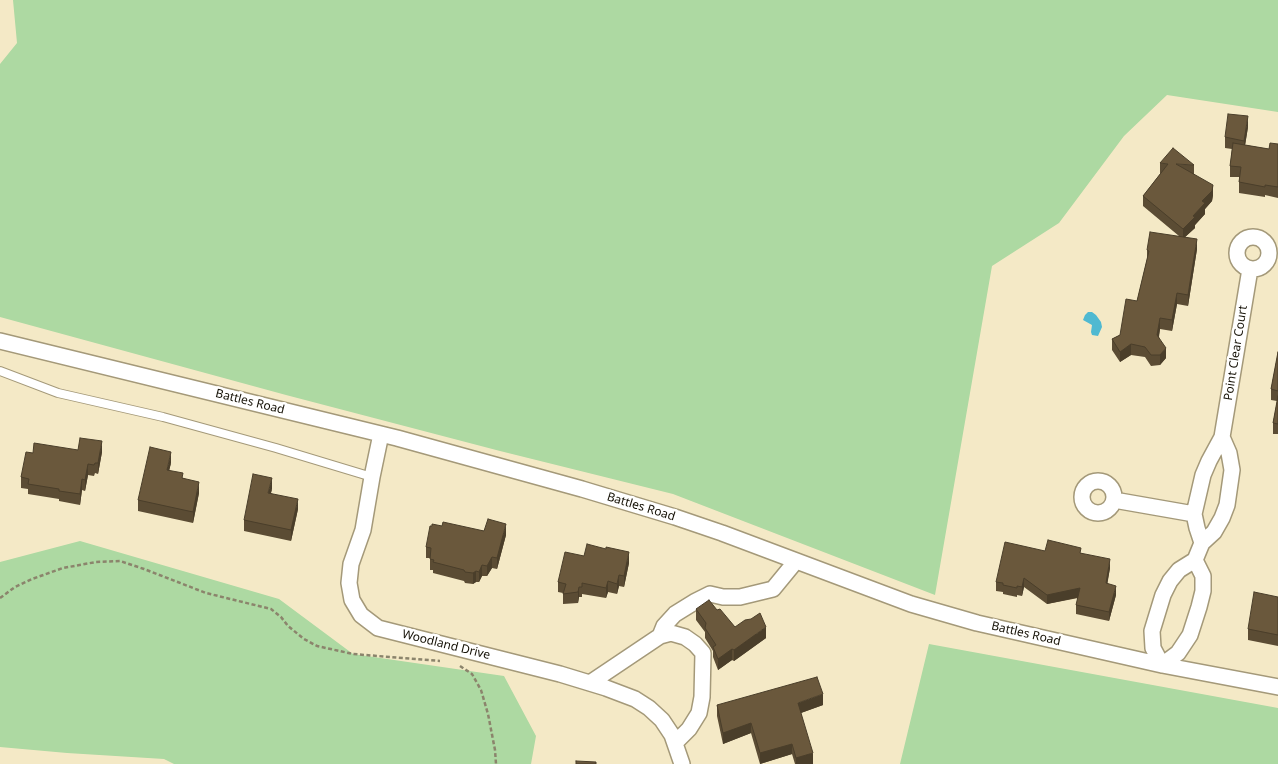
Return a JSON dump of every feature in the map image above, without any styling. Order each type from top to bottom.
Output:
[{"type":"street","name":"Point Clear Court","points":[[1202,543],[1194,514],[1203,475],[1222,437],[1250,269]]},
{"type":"street","name":"Battles Road","points":[[0,341],[381,434],[572,487],[722,533],[910,604],[977,623],[1162,665],[1278,687]]},
{"type":"street","name":"Woodland Drive","points":[[381,434],[363,530],[351,564],[349,583],[352,600],[360,615],[378,628],[551,672],[635,699],[662,720],[672,735],[682,764]]},
{"type":"street","name":"Point Clear Court","points":[[1195,560],[1202,543],[1214,532],[1222,518],[1229,497],[1232,470],[1229,453],[1222,437]]},
{"type":"street","points":[[1114,500],[1194,514]]},
{"type":"street","points":[[1195,560],[1203,576],[1202,592],[1196,617],[1190,635],[1178,653],[1162,665],[1152,648],[1152,631],[1163,596],[1170,581],[1179,570],[1195,560]]},
{"type":"street","points":[[660,636],[664,626],[675,614],[710,594],[722,597],[740,597],[773,589],[796,561]]},
{"type":"street","points":[[590,683],[660,636],[671,633],[685,636],[703,654],[702,697],[699,712],[689,729],[675,743]]},
{"type":"lane","points":[[0,371],[58,393],[173,419],[372,476]]},
{"type":"path","points":[[0,598],[15,587],[62,568],[96,562],[120,561],[206,594],[271,609],[304,639],[317,646],[353,654],[446,661]]},
{"type":"path","points":[[454,664],[462,666],[472,674],[481,690],[488,714],[496,764]]},
{"type":"green space","points":[[13,0],[1278,0],[1278,112],[1167,95],[1124,136],[1059,223],[992,266],[935,595],[673,494],[286,395],[0,317],[0,64],[17,43]]},
{"type":"green space","points":[[80,541],[279,599],[353,654],[504,676],[536,736],[531,764],[174,764],[164,759],[0,747],[0,562]]},
{"type":"green space","points":[[929,644],[1278,708],[1278,764],[900,764]]},
{"type":"water","points":[[1088,312],[1096,315],[1101,322],[1102,327],[1098,336],[1092,335],[1092,325],[1083,320]]},
{"type":"building","points":[[1228,114],[1248,116],[1244,141],[1225,137]]},
{"type":"building","points":[[1233,143],[1269,149],[1270,143],[1278,144],[1278,187],[1265,185],[1265,187],[1239,182],[1241,167],[1230,166]]},
{"type":"building","points":[[1173,148],[1194,165],[1176,164],[1213,185],[1212,191],[1202,201],[1205,203],[1183,229],[1143,196],[1168,164],[1160,163]]},
{"type":"building","points":[[1150,232],[1197,239],[1188,295],[1177,293],[1172,320],[1160,318],[1157,335],[1166,348],[1160,355],[1151,355],[1145,347],[1131,344],[1120,352],[1112,339],[1120,335],[1126,299],[1137,301],[1149,251],[1147,250]]},
{"type":"building","points":[[1278,352],[1278,391],[1271,389]]},
{"type":"building","points":[[1278,396],[1278,424],[1273,423]]},
{"type":"building","points":[[80,438],[102,441],[98,463],[94,465],[88,464],[85,480],[82,479],[80,494],[28,484],[29,479],[21,477],[26,452],[33,453],[34,443],[78,450]]},
{"type":"building","points":[[150,447],[171,452],[167,470],[183,473],[182,478],[199,482],[193,512],[138,500]]},
{"type":"building","points":[[253,474],[272,478],[268,493],[298,499],[291,530],[244,520]]},
{"type":"building","points":[[488,519],[506,524],[497,558],[492,557],[487,566],[482,565],[479,572],[465,572],[464,570],[433,562],[434,560],[430,559],[431,548],[426,547],[432,524],[442,526],[443,522],[484,531]]},
{"type":"building","points":[[1048,540],[1081,548],[1080,553],[1110,559],[1106,583],[1116,586],[1109,612],[1076,605],[1080,588],[1047,595],[1024,578],[1022,587],[1017,586],[1017,588],[996,582],[1005,542],[1045,551]]},
{"type":"building","points":[[587,544],[629,552],[624,576],[619,575],[617,584],[608,581],[606,588],[582,583],[582,587],[579,587],[578,592],[563,594],[566,584],[558,582],[565,552],[584,556]]},
{"type":"building","points":[[1254,592],[1278,597],[1278,635],[1248,629]]},
{"type":"building","points":[[709,600],[717,610],[720,609],[735,627],[760,613],[766,627],[718,659],[713,647],[716,645],[705,628],[706,623],[696,609]]},
{"type":"building","points":[[817,677],[823,694],[798,703],[813,753],[796,758],[792,744],[760,753],[751,723],[723,733],[717,705]]},
{"type":"building","points":[[576,761],[596,762],[596,764],[576,764]]}]
